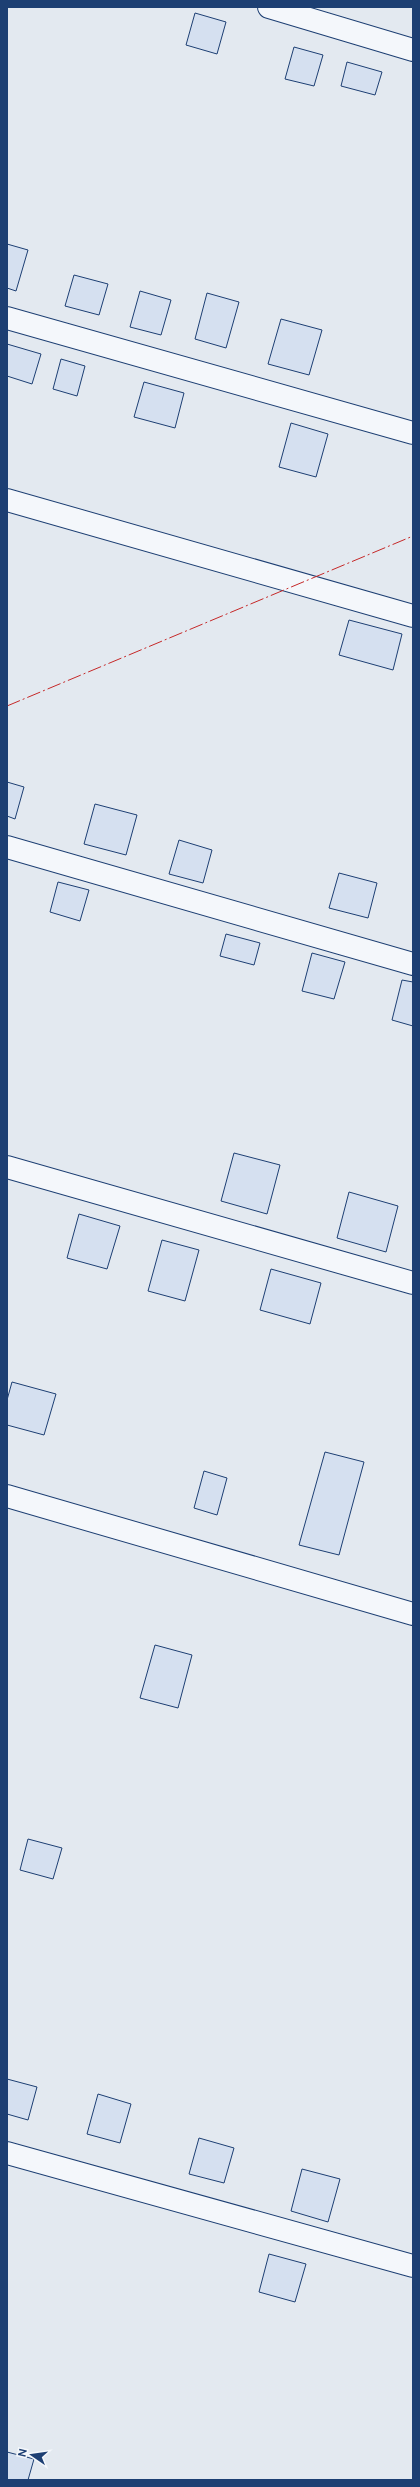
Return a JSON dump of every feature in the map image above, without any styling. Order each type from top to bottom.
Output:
[{"type":"street","points":[[269,7],[413,50]]},
{"type":"street","points":[[7,318],[413,433]]},
{"type":"street","points":[[7,500],[413,616]]},
{"type":"street","points":[[7,847],[413,964]]},
{"type":"street","points":[[7,1167],[413,1283]]},
{"type":"street","points":[[7,1496],[413,1614]]},
{"type":"street","points":[[7,2153],[413,2266]]},
{"type":"shaded area","points":[[7,7],[413,7],[413,2480],[7,2480]]},
{"type":"building","points":[[195,13],[226,22],[217,54],[186,45]]},
{"type":"building","points":[[294,47],[323,55],[314,86],[285,79]]},
{"type":"building","points":[[347,62],[382,72],[375,95],[341,86]]},
{"type":"building","points":[[7,244],[28,250],[16,291],[7,288]]},
{"type":"building","points":[[74,275],[108,284],[99,315],[65,306]]},
{"type":"building","points":[[140,291],[171,300],[161,335],[130,327]]},
{"type":"building","points":[[207,293],[239,302],[226,348],[195,339]]},
{"type":"building","points":[[281,319],[322,330],[309,375],[268,364]]},
{"type":"building","points":[[7,344],[41,354],[32,384],[7,376]]},
{"type":"building","points":[[61,359],[85,366],[77,396],[53,389]]},
{"type":"building","points":[[144,382],[184,393],[175,428],[134,417]]},
{"type":"building","points":[[291,423],[328,434],[316,477],[279,467]]},
{"type":"building","points":[[349,620],[402,634],[393,670],[339,655]]},
{"type":"building","points":[[7,782],[24,787],[15,819],[7,816]]},
{"type":"building","points":[[95,804],[137,815],[126,855],[84,844]]},
{"type":"building","points":[[179,840],[212,850],[203,883],[169,874]]},
{"type":"building","points":[[339,873],[377,883],[368,918],[329,908]]},
{"type":"building","points":[[58,882],[89,890],[80,921],[50,912]]},
{"type":"building","points":[[226,934],[260,943],[254,965],[220,956]]},
{"type":"building","points":[[312,953],[345,962],[334,999],[302,991]]},
{"type":"building","points":[[402,980],[413,982],[413,1026],[392,1020]]},
{"type":"building","points":[[234,1153],[280,1165],[267,1214],[221,1201]]},
{"type":"building","points":[[349,1192],[398,1206],[386,1252],[337,1238]]},
{"type":"building","points":[[79,1214],[120,1226],[107,1269],[67,1258]]},
{"type":"building","points":[[162,1240],[199,1250],[185,1301],[148,1291]]},
{"type":"building","points":[[271,1269],[321,1283],[310,1324],[260,1310]]},
{"type":"building","points":[[12,1382],[56,1394],[44,1435],[7,1425],[7,1400]]},
{"type":"building","points":[[325,1452],[364,1462],[339,1555],[299,1545]]},
{"type":"building","points":[[204,1471],[227,1478],[217,1515],[194,1508]]},
{"type":"building","points":[[155,1645],[192,1655],[178,1708],[140,1698]]},
{"type":"building","points":[[28,1839],[62,1848],[53,1879],[20,1870]]},
{"type":"building","points":[[7,2079],[37,2087],[28,2120],[7,2114]]},
{"type":"building","points":[[98,2094],[131,2104],[120,2143],[87,2134]]},
{"type":"building","points":[[199,2138],[234,2148],[224,2183],[189,2174]]},
{"type":"building","points":[[302,2169],[340,2179],[328,2222],[291,2211]]},
{"type":"building","points":[[269,2254],[306,2264],[295,2302],[259,2292]]},
{"type":"building","points":[[7,2452],[34,2459],[28,2480],[7,2480]]},
{"type":"power","points":[[7,706],[413,536]]}]
